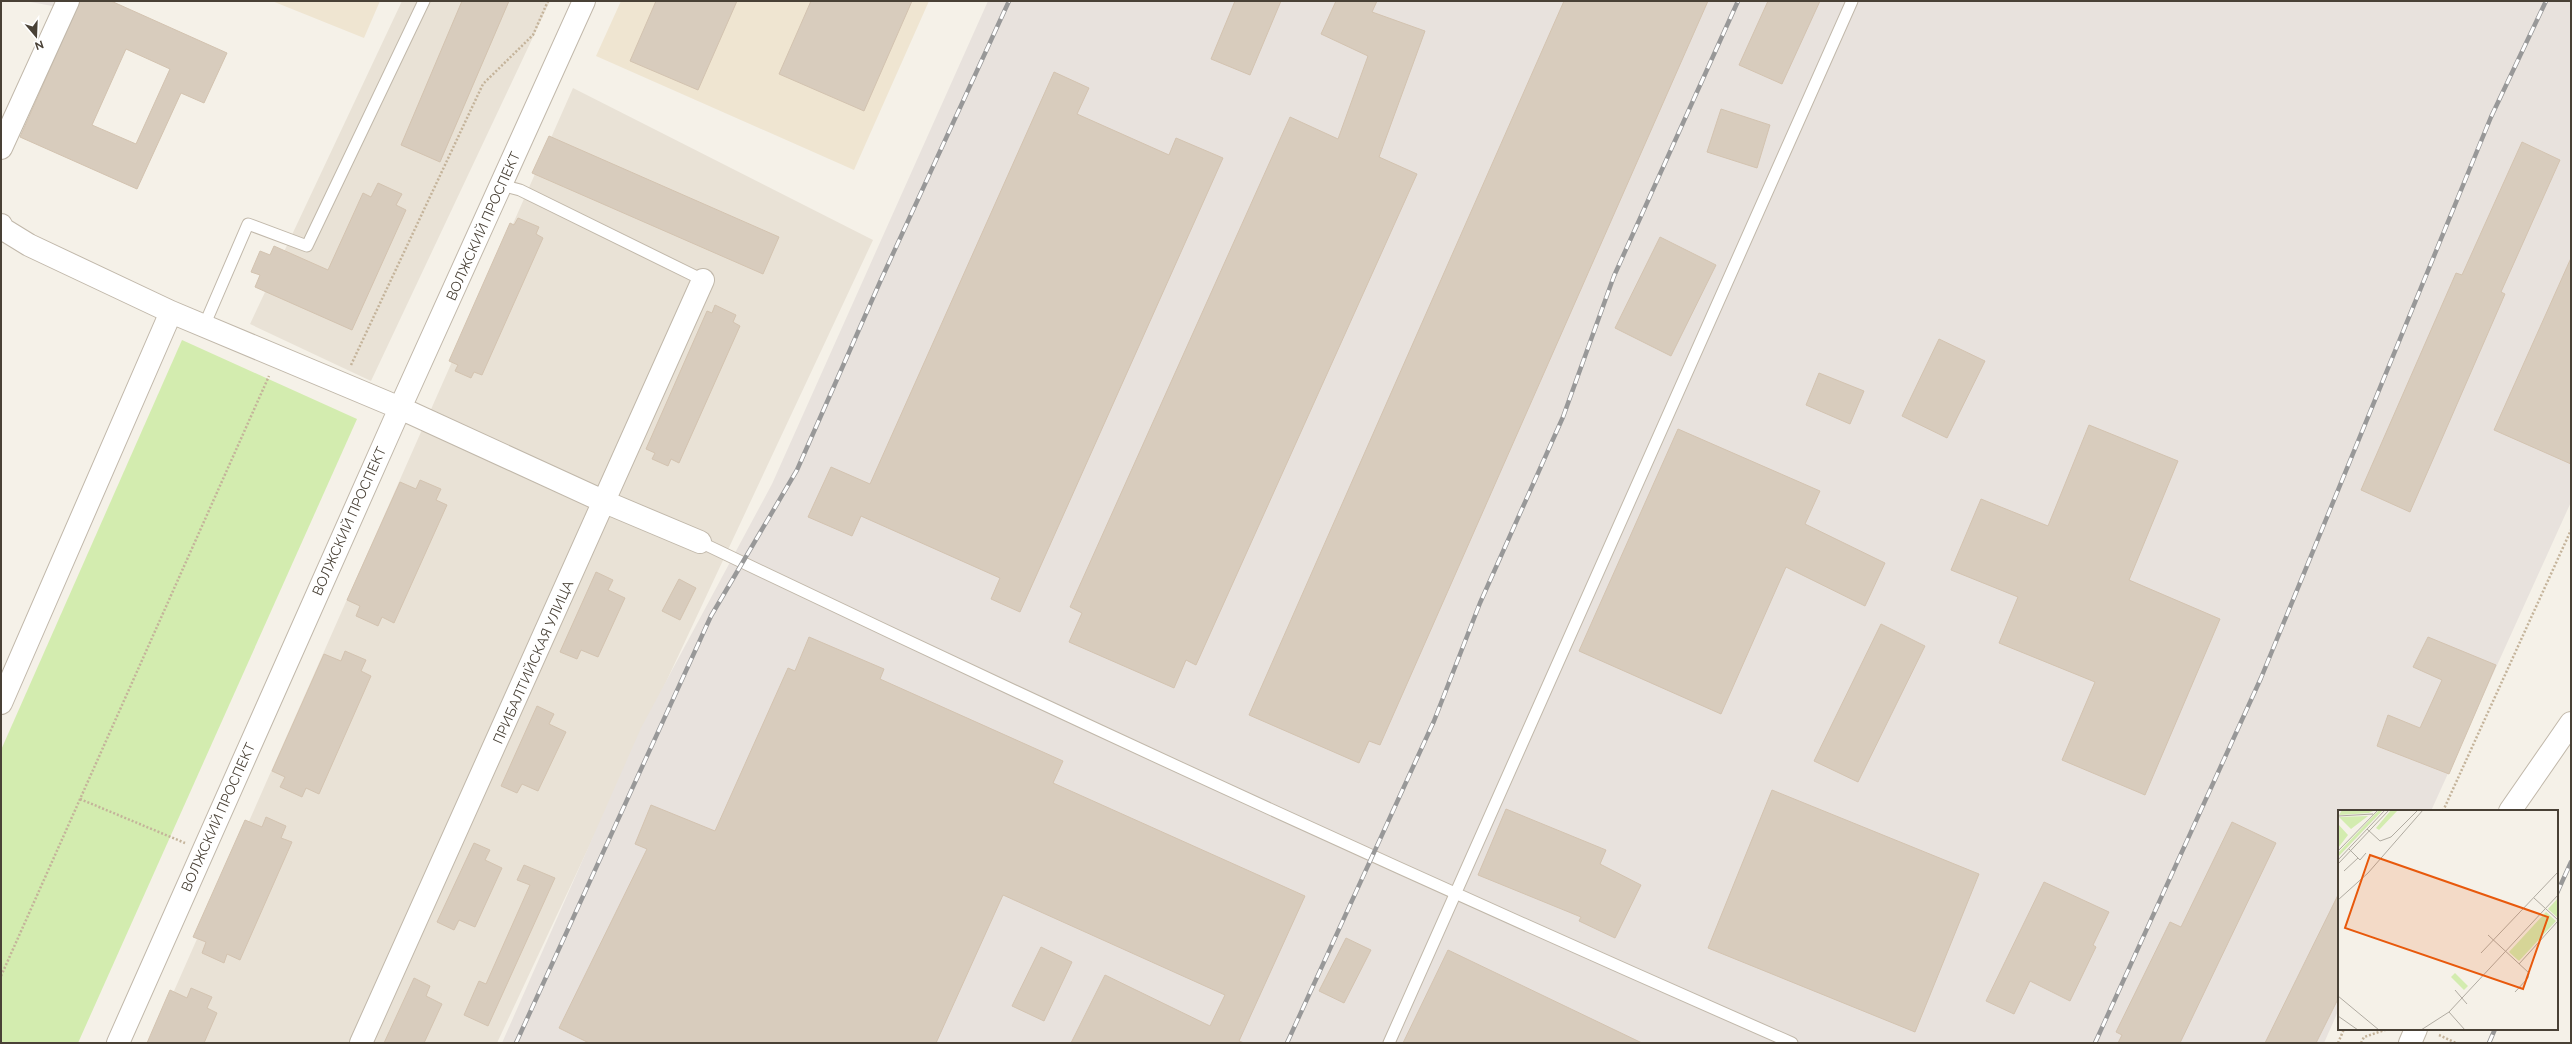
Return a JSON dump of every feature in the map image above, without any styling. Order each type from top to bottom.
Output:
[{"type":"street","points":[[1,148],[68,1]]},
{"type":"street","name":"ВОЛЖСКИЙ ПРОСПЕКТ","points":[[118,1043],[400,408],[584,1]]},
{"type":"street","points":[[2,227],[29,245],[172,312],[400,408],[605,502],[700,542]]},
{"type":"street","name":"ПРИБАЛТИЙСКАЯ УЛИЦА","points":[[361,1043],[605,502],[703,280]]},
{"type":"street","points":[[1,703],[172,312]]},
{"type":"street","points":[[2511,810],[2571,723]]},
{"type":"street","points":[[2410,1043],[2416,1030]]},
{"type":"lane","points":[[204,326],[248,224],[307,246],[424,1]]},
{"type":"lane","points":[[1388,1043],[1852,1]]},
{"type":"lane","points":[[501,185],[520,190],[703,280]]},
{"type":"lane","points":[[700,542],[1027,697],[1454,894],[1792,1043]]},
{"type":"path","points":[[341,384],[483,84],[533,35],[548,1]]},
{"type":"path","points":[[1,976],[277,357]]},
{"type":"path","points":[[2443,810],[2571,530]]},
{"type":"path","points":[[80,799],[170,838],[204,849]]},
{"type":"path","points":[[2338,1043],[2344,1030]]},
{"type":"path","points":[[2361,1043],[2364,1037],[2385,1030]]},
{"type":"path","points":[[2439,1035],[2456,1043]]},
{"type":"shaded area","points":[[25,1],[60,1],[58,7]]},
{"type":"shaded area","points":[[272,1],[380,1],[364,38]]},
{"type":"shaded area","points":[[402,1],[550,1],[371,381],[250,324]]},
{"type":"shaded area","points":[[621,1],[929,1],[854,170],[596,56]]},
{"type":"shaded area","points":[[988,1],[2571,1],[2571,502],[2431,810],[2338,810],[2338,1011],[2324,1043],[502,1043],[641,728],[772,484]]},
{"type":"shaded area","points":[[573,88],[873,240],[497,1043],[151,1043]]},
{"type":"green space","points":[[182,340],[357,419],[78,1043],[1,1043],[1,750]]},
{"type":"building","points":[[80,1],[111,1],[227,53],[204,103],[181,93],[137,189],[20,137]],"holes":[[[126,49],[170,69],[136,144],[92,125]]]},
{"type":"building","points":[[462,1],[509,1],[440,162],[401,145]]},
{"type":"building","points":[[656,1],[737,1],[698,90],[630,61]]},
{"type":"building","points":[[811,1],[912,1],[864,111],[779,74]]},
{"type":"building","points":[[1235,1],[1281,1],[1250,75],[1211,59]]},
{"type":"building","points":[[1336,1],[1377,1],[1372,12],[1425,31],[1379,157],[1417,174],[1196,665],[1186,660],[1174,688],[1069,642],[1082,613],[1070,607],[1290,117],[1338,139],[1368,56],[1321,34]]},
{"type":"building","points":[[1564,1],[1708,1],[1380,745],[1369,741],[1359,763],[1249,715]]},
{"type":"building","points":[[1768,1],[1820,1],[1782,84],[1739,65]]},
{"type":"building","points":[[1054,72],[1089,88],[1077,114],[1169,155],[1176,138],[1223,158],[1020,612],[991,599],[1000,578],[861,516],[852,536],[808,517],[831,467],[870,484]]},
{"type":"building","points":[[1721,109],[1770,125],[1757,168],[1707,152]]},
{"type":"building","points":[[549,136],[779,237],[763,274],[532,173]]},
{"type":"building","points":[[2522,142],[2560,160],[2501,292],[2505,294],[2410,512],[2361,490],[2456,273],[2462,275]]},
{"type":"building","points":[[378,183],[402,194],[396,205],[406,210],[352,330],[255,287],[260,275],[251,272],[260,251],[270,255],[274,246],[328,270],[363,193],[371,197]]},
{"type":"building","points":[[518,218],[539,227],[536,234],[543,238],[482,375],[474,372],[471,378],[455,371],[458,365],[449,361],[510,223],[514,225]]},
{"type":"building","points":[[1660,237],[1716,265],[1671,356],[1615,328]]},
{"type":"building","points":[[2571,258],[2571,464],[2494,430]]},
{"type":"building","points":[[715,305],[736,315],[733,322],[740,326],[679,463],[671,459],[668,466],[652,459],[655,453],[646,449],[707,311],[712,313]]},
{"type":"building","points":[[1939,339],[1985,361],[1947,438],[1902,416]]},
{"type":"building","points":[[1819,373],[1864,391],[1850,424],[1806,405]]},
{"type":"building","points":[[2089,425],[2178,461],[2129,580],[2220,619],[2145,795],[2062,760],[2095,682],[1999,643],[2018,597],[1951,570],[1981,499],[2048,526]]},
{"type":"building","points":[[1678,429],[1820,491],[1805,524],[1885,563],[1865,606],[1786,567],[1721,714],[1579,651]]},
{"type":"building","points":[[420,480],[441,489],[436,500],[447,505],[394,623],[382,617],[378,626],[356,616],[360,606],[347,600],[400,482],[416,489]]},
{"type":"building","points":[[596,572],[613,580],[608,590],[625,598],[598,657],[581,650],[577,659],[560,652]]},
{"type":"building","points":[[679,579],[696,588],[680,620],[662,611]]},
{"type":"building","points":[[1881,624],[1925,646],[1858,782],[1814,761]]},
{"type":"building","points":[[809,637],[884,669],[880,679],[1063,761],[1053,783],[1305,896],[1239,1041],[1244,1043],[1071,1043],[1105,975],[1210,1026],[1225,995],[1003,895],[936,1043],[589,1043],[559,1028],[647,849],[635,844],[651,805],[715,831],[788,668],[795,671]]},
{"type":"building","points":[[2428,637],[2496,665],[2449,774],[2377,746],[2388,715],[2420,728],[2442,680],[2413,667]]},
{"type":"building","points":[[345,651],[366,660],[361,671],[371,676],[319,794],[306,788],[302,797],[280,787],[285,777],[272,771],[324,654],[341,661]]},
{"type":"building","points":[[537,706],[554,714],[549,724],[566,732],[538,791],[522,784],[517,793],[501,786]]},
{"type":"building","points":[[1772,790],[1979,874],[1915,1032],[1708,948]]},
{"type":"building","points":[[1506,809],[1606,850],[1600,864],[1641,885],[1615,938],[1579,921],[1581,917],[1478,875]]},
{"type":"building","points":[[266,817],[286,826],[281,838],[292,842],[240,960],[227,954],[224,963],[202,953],[206,942],[193,937],[245,820],[262,827]]},
{"type":"building","points":[[2232,822],[2276,843],[2180,1043],[2118,1043],[2122,1035],[2116,1032],[2170,922],[2181,927]]},
{"type":"building","points":[[474,843],[490,850],[485,860],[502,868],[475,927],[459,920],[454,930],[437,922]]},
{"type":"building","points":[[524,865],[555,878],[488,1026],[464,1015],[479,981],[486,984],[530,885],[517,880]]},
{"type":"building","points":[[2044,882],[2109,912],[2093,945],[2096,947],[2070,1001],[2030,981],[2014,1014],[1986,1001]]},
{"type":"building","points":[[2338,895],[2338,999],[2316,1043],[2265,1043]]},
{"type":"building","points":[[1346,938],[1371,950],[1344,1003],[1319,991]]},
{"type":"building","points":[[1041,947],[1072,962],[1044,1021],[1012,1006]]},
{"type":"building","points":[[1448,950],[1642,1043],[1403,1043]]},
{"type":"building","points":[[414,978],[430,986],[426,996],[442,1004],[424,1043],[384,1043]]},
{"type":"building","points":[[191,988],[212,997],[207,1008],[217,1013],[204,1043],[147,1043],[170,990],[187,998]]},
{"type":"railway","points":[[516,1043],[711,616],[797,470],[880,282],[1009,1]]},
{"type":"railway","points":[[1287,1043],[1434,721],[1480,603],[1563,417],[1614,276],[1738,1]]},
{"type":"railway","points":[[2095,1043],[2261,678],[2491,117],[2546,1]]},
{"type":"railway","points":[[2558,891],[2571,862]]},
{"type":"railway","points":[[2489,1043],[2495,1030]]}]
